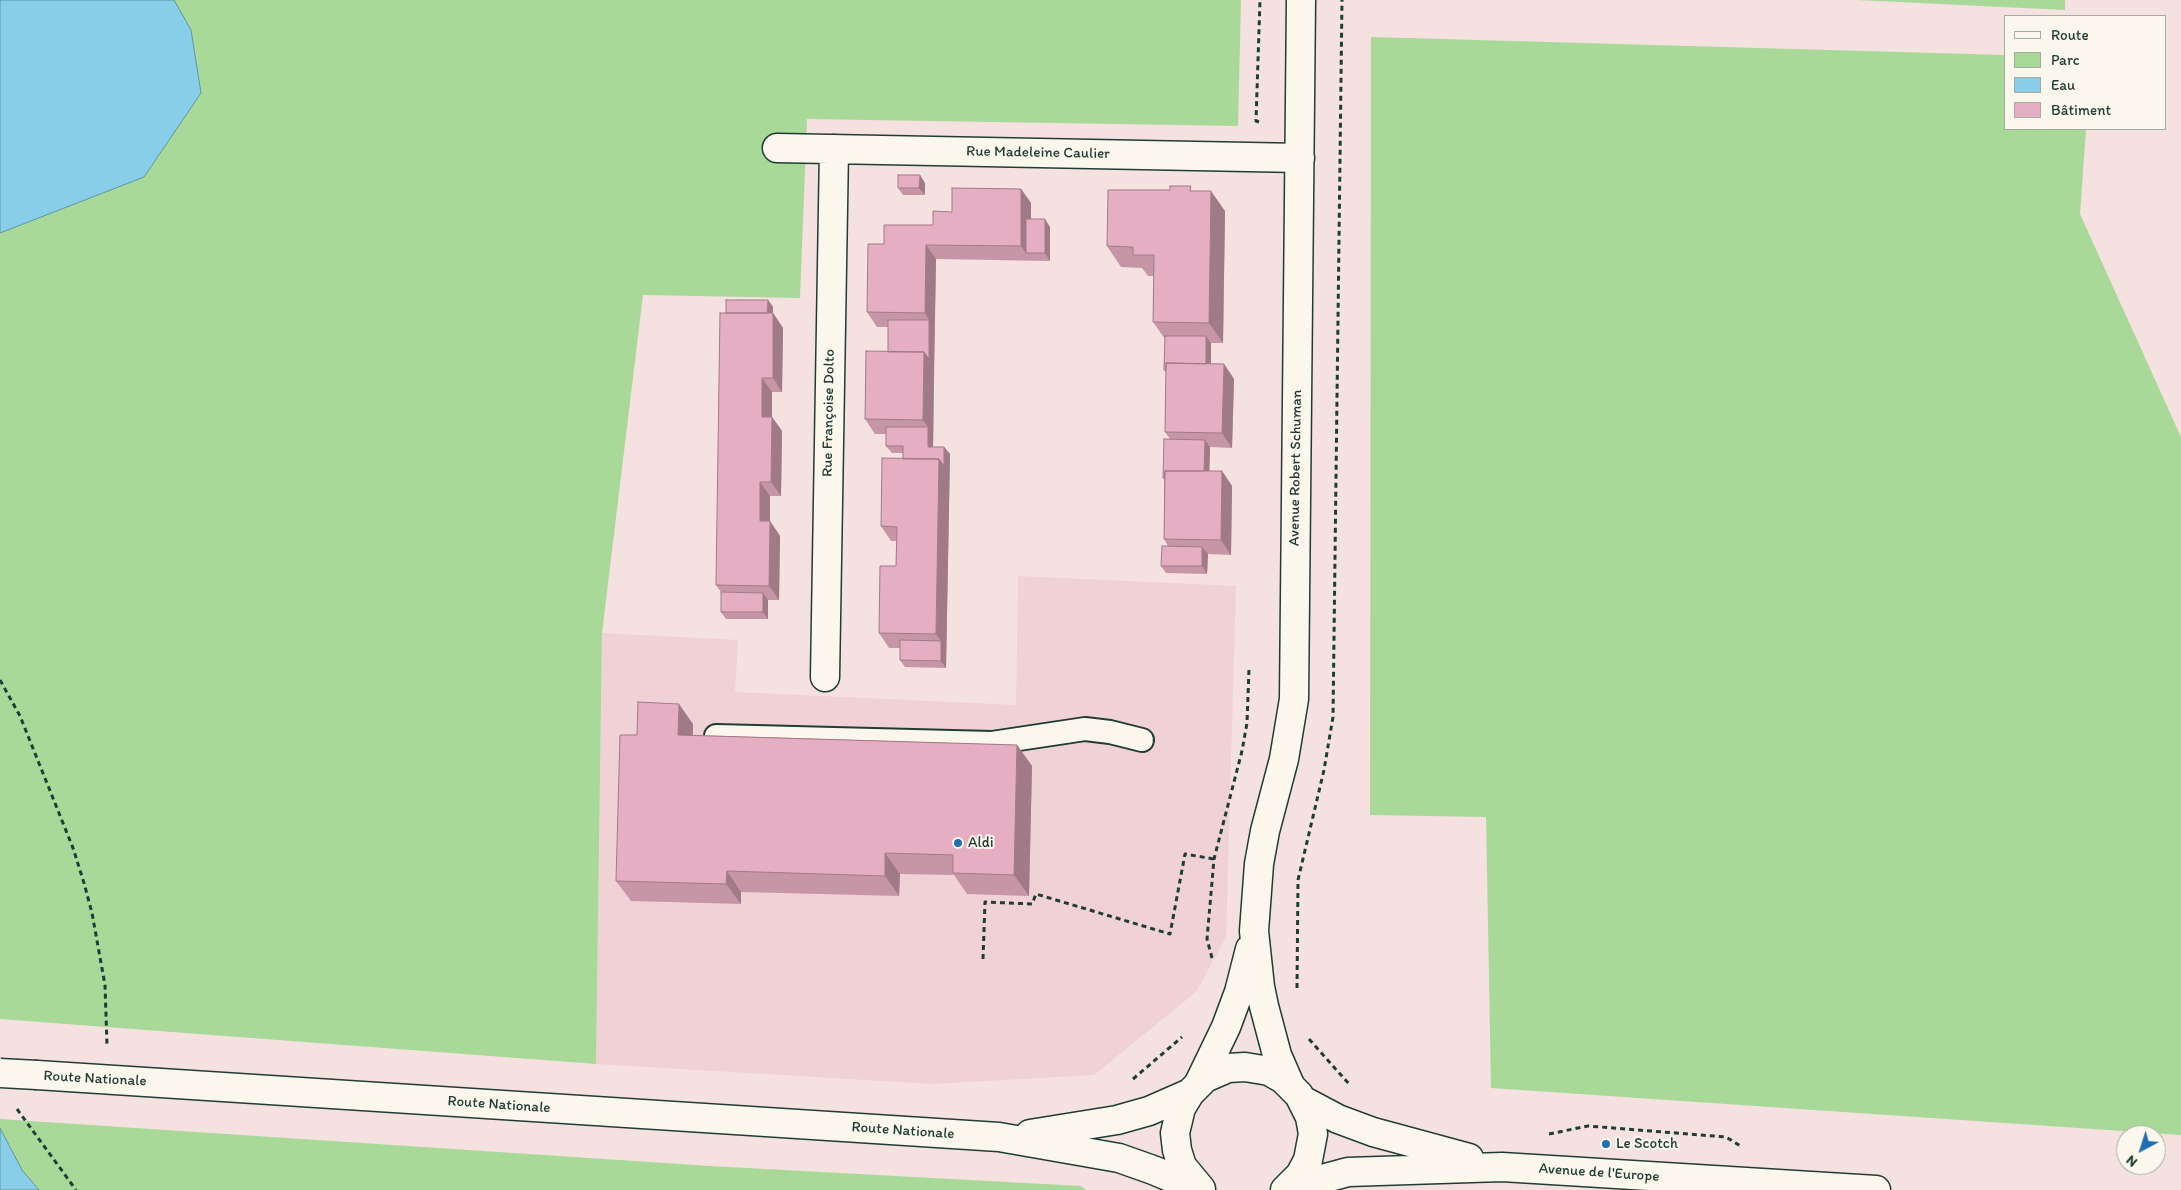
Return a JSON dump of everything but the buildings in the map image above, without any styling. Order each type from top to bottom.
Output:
[{"type":"main road","name":"Avenue Robert Schuman","points":[[1287,1189],[1305,1168],[1311,1152],[1312,1126],[1278,1055],[1260,987],[1254,931],[1259,864],[1265,831],[1284,758],[1294,699],[1302,0]]},
{"type":"main road","name":"Rue Madeleine Caulier","points":[[777,148],[1300,158]]},
{"type":"main road","name":"Rue Françoise Dolto","points":[[825,677],[834,150]]},
{"type":"main road","name":"Avenue Robert Schuman","points":[[1202,1190],[1182,1166],[1176,1142],[1178,1116],[1220,1042],[1233,1009],[1254,931]]},
{"type":"main road","name":"Route Nationale","points":[[999,1138],[1117,1120],[1149,1111],[1194,1088],[1220,1071],[1245,1067],[1269,1071],[1297,1093]]},
{"type":"main road","name":"Route Nationale","points":[[0,1073],[999,1138],[1119,1158],[1202,1190]]},
{"type":"main road","name":"Avenue de l'Europe","points":[[1297,1093],[1338,1119],[1373,1132],[1415,1145],[1502,1167]]},
{"type":"main road","name":"Avenue de l'Europe","points":[[1287,1189],[1332,1175],[1361,1171],[1502,1167],[1876,1190]]},
{"type":"lane","points":[[716,736],[992,743],[1085,729],[1110,732],[1142,740]]},
{"type":"path","points":[[1213,961],[1207,939],[1214,858],[1242,751],[1247,723],[1250,668]]},
{"type":"path","points":[[0,680],[24,725],[73,848],[88,898],[105,985],[107,1079]]},
{"type":"path","points":[[983,959],[985,902],[1032,904],[1036,894],[1170,934],[1184,854],[1214,858]]},
{"type":"path","points":[[16,1107],[76,1190]]},
{"type":"shaded area","points":[[1018,576],[1236,586],[1226,937],[1196,992],[1094,1075],[933,1084],[596,1064],[602,633],[738,640],[735,692],[1016,705]]},
{"type":"green space","points":[[174,0],[1241,0],[1238,126],[807,119],[800,298],[643,295],[602,633],[596,1064],[0,1019],[0,233],[144,177],[201,93],[191,30]]},
{"type":"green space","points":[[1857,0],[2065,0],[2065,10]]},
{"type":"green space","points":[[1371,37],[2004,55],[2004,130],[2086,130],[2080,214],[2181,437],[2181,1135],[2166,1134],[2166,1125],[2116,1125],[2116,1131],[1491,1088],[1486,817],[1370,815]]},
{"type":"green space","points":[[0,1119],[710,1166],[1081,1186],[1086,1190],[39,1190],[22,1170],[0,1128]]},
{"type":"water","points":[[0,0],[174,0],[191,30],[201,93],[144,177],[0,233]]},
{"type":"water","points":[[0,1128],[22,1170],[39,1190],[0,1190]]},
{"type":"place","name":"Aldi","points":[[958,843]]},
{"type":"place","name":"Le Scotch","points":[[1606,1144]]}]
